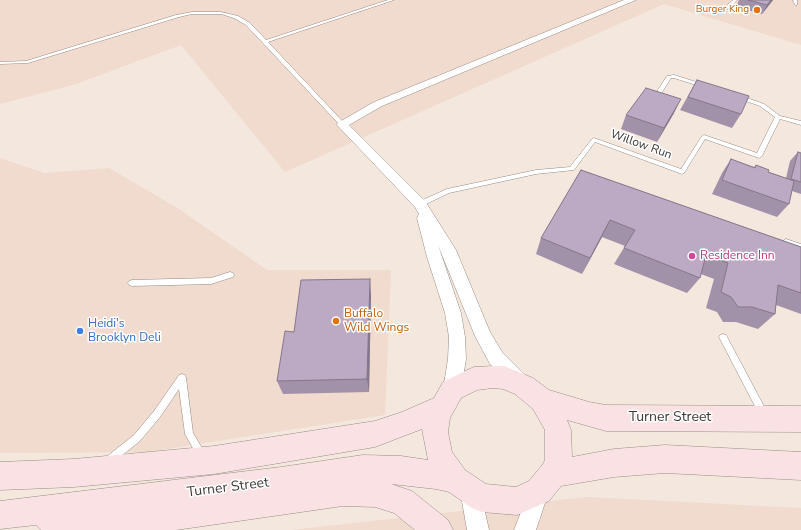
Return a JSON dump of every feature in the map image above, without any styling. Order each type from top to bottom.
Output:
[{"type":"main road","points":[[0,476],[93,472],[205,461],[375,434],[405,424],[474,379],[493,377],[504,378],[533,393],[549,410],[558,430],[559,461],[546,482]]},
{"type":"main road","name":"Turner Street","points":[[533,393],[589,415],[606,418],[801,419]]},
{"type":"main road","points":[[447,398],[438,416],[435,432],[440,457],[463,485],[482,498],[517,501],[546,482],[614,463],[664,459],[801,466]]},
{"type":"main road","name":"Turner Street","points":[[0,515],[281,481],[363,469],[422,473],[463,485]]},
{"type":"main road","points":[[41,510],[53,522],[73,528],[101,526],[343,492],[375,493],[402,501],[438,530]]},
{"type":"street","points":[[533,393],[496,358],[483,336],[450,250],[420,204],[342,124],[378,104],[632,0]]},
{"type":"street","points":[[420,204],[434,257],[453,313],[457,337],[457,359],[447,398]]},
{"type":"street","points":[[525,530],[546,482]]},
{"type":"street","points":[[463,485],[478,530]]},
{"type":"lane","points":[[264,42],[392,0]]},
{"type":"lane","points":[[728,7],[735,0]]},
{"type":"lane","points":[[0,63],[26,62],[178,16],[221,13],[236,17],[248,24],[342,124]]},
{"type":"lane","points":[[658,93],[669,77],[674,76],[713,88]]},
{"type":"lane","points":[[734,96],[762,105],[778,117],[801,123]]},
{"type":"lane","name":"Willow Run","points":[[572,169],[594,140],[682,172],[704,137],[759,156],[778,117]]},
{"type":"lane","points":[[420,204],[447,191],[536,172],[572,169],[579,172]]},
{"type":"lane","points":[[775,239],[801,247]]},
{"type":"lane","points":[[132,283],[211,281],[230,275]]},
{"type":"lane","points":[[723,337],[766,418]]},
{"type":"lane","points":[[93,472],[137,438],[157,414],[182,378],[189,434],[205,461]]},
{"type":"shaded area","points":[[0,0],[801,0],[801,45],[664,4],[285,172],[181,45],[76,84],[0,104]]},
{"type":"shaded area","points":[[0,158],[44,173],[109,168],[179,209],[267,270],[391,270],[385,415],[147,452],[0,453]]},
{"type":"shaded area","points":[[587,497],[801,508],[801,530],[292,530]]},
{"type":"building","points":[[748,0],[771,0],[767,5]]},
{"type":"building","points":[[697,80],[749,96],[741,114],[688,97]]},
{"type":"building","points":[[646,88],[681,99],[664,128],[626,115]]},
{"type":"building","points":[[798,152],[801,153],[801,182],[791,179]]},
{"type":"building","points":[[731,159],[755,168],[756,165],[769,170],[768,172],[794,181],[789,204],[722,180]]},
{"type":"building","name":"Residence Inn","points":[[581,170],[801,247],[801,293],[778,285],[775,314],[752,307],[738,307],[731,297],[721,292],[728,263],[706,255],[700,278],[624,248],[635,230],[610,220],[590,258],[541,238]]},
{"type":"building","name":"Buffalo Wild Wings","points":[[370,279],[367,379],[277,381],[285,331],[294,332],[301,280]]},
{"type":"place","name":"Burger King","points":[[757,10]]},
{"type":"place","name":"Residence Inn","points":[[692,256]]},
{"type":"place","name":"Buffalo Wild Wings","points":[[336,321]]},
{"type":"place","name":"Heidi's Brooklyn Deli","points":[[80,331]]}]
